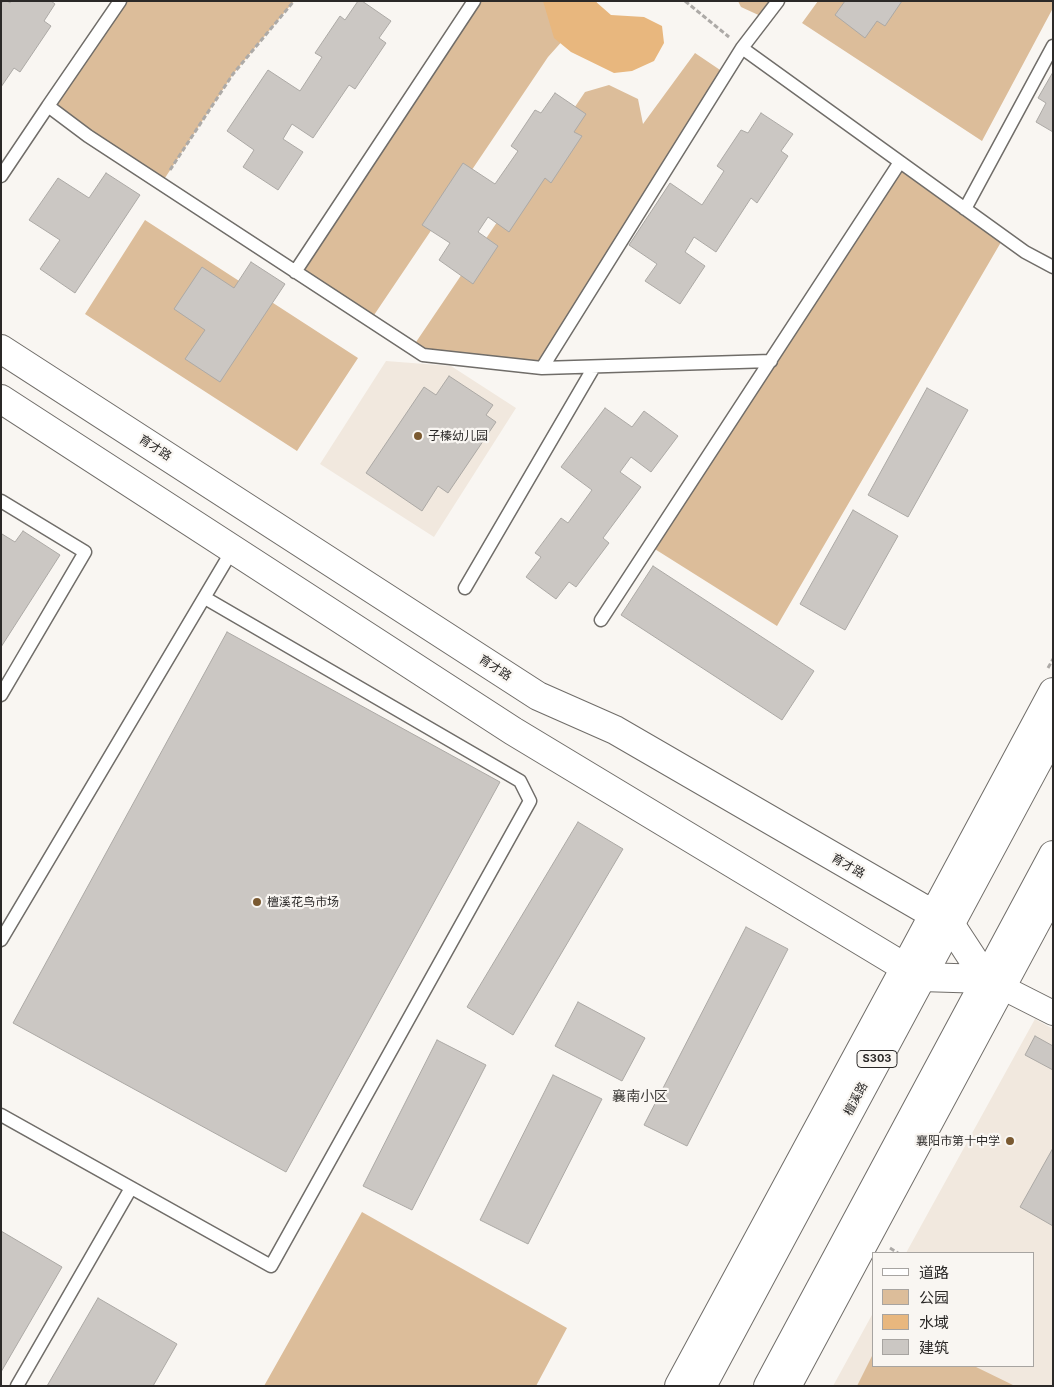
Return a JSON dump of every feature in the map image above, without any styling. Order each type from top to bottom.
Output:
[{"type":"street","name":"育才路","points":[[1,349],[538,696],[615,730],[942,920],[994,983]]},
{"type":"street","points":[[1,399],[514,731],[913,972],[994,983],[1053,1013]]},
{"type":"street","points":[[942,920],[1053,692]]},
{"type":"street","name":"檀溪路","points":[[702,1386],[913,972],[1053,733]]},
{"type":"street","points":[[787,1386],[994,983],[1053,855]]},
{"type":"street","points":[[768,1386],[994,983],[1053,891]]},
{"type":"street","points":[[679,1386],[913,972]]},
{"type":"lane","points":[[1,176],[120,1]]},
{"type":"lane","points":[[295,272],[474,1]]},
{"type":"lane","points":[[542,368],[742,48],[778,1]]},
{"type":"lane","points":[[965,209],[1053,46]]},
{"type":"lane","points":[[742,48],[1025,252],[1053,267]]},
{"type":"lane","points":[[48,106],[88,136],[423,355],[542,368],[771,361]]},
{"type":"lane","points":[[602,620],[900,162]]},
{"type":"lane","points":[[465,588],[594,367]]},
{"type":"lane","points":[[1,501],[85,552],[1,695]]},
{"type":"lane","points":[[1,940],[234,549]]},
{"type":"lane","points":[[1,1115],[271,1266],[530,801],[520,781],[205,598]]},
{"type":"lane","points":[[16,1386],[131,1188]]},
{"type":"path","points":[[161,184],[233,74],[294,1]]},
{"type":"path","points":[[685,1],[742,48]]},
{"type":"path","points":[[889,1248],[896,1252]]},
{"type":"shaded area","name":"子榛幼儿园","points":[[386,361],[451,366],[516,408],[434,537],[320,464]]},
{"type":"shaded area","name":"襄阳市第十中学","points":[[1035,1019],[1053,1029],[1053,1386],[833,1386],[872,1315],[872,1367],[1034,1367],[1034,1252],[907,1252]]},
{"type":"green space","points":[[120,1],[294,1],[233,74],[161,184],[48,106]]},
{"type":"green space","points":[[474,1],[598,1],[548,57],[370,321],[295,272]]},
{"type":"green space","points":[[738,1],[778,1],[765,18],[741,7]]},
{"type":"green space","points":[[818,1],[1053,1],[1053,8],[982,141],[802,23]]},
{"type":"green space","points":[[695,53],[726,74],[542,368],[412,348],[585,92],[609,85],[638,99],[643,124]]},
{"type":"green space","points":[[900,162],[1004,237],[777,626],[650,546]]},
{"type":"green space","points":[[145,220],[358,358],[297,451],[85,314]]},
{"type":"green space","points":[[362,1212],[567,1328],[536,1386],[264,1386]]},
{"type":"green space","points":[[872,1356],[872,1367],[976,1367],[1015,1386],[857,1386]]},
{"type":"water","points":[[543,1],[595,1],[611,15],[644,17],[662,26],[664,43],[654,61],[632,71],[614,73],[571,52],[554,38]]},
{"type":"building","points":[[3,1],[10,3],[11,1],[51,1],[55,4],[44,21],[51,26],[20,72],[14,68],[1,87],[1,4]]},
{"type":"building","points":[[358,1],[362,1],[391,21],[379,38],[386,43],[355,89],[349,85],[313,138],[292,124],[283,139],[303,152],[278,190],[243,167],[254,150],[227,131],[268,70],[300,91],[322,57],[315,53],[340,16],[345,20]]},
{"type":"building","points":[[845,1],[902,1],[885,26],[877,21],[865,38],[835,15]]},
{"type":"building","points":[[1053,72],[1053,132],[1036,122],[1046,103],[1038,98]]},
{"type":"building","points":[[555,93],[586,114],[574,132],[582,136],[551,183],[545,178],[509,232],[488,217],[478,232],[498,246],[473,284],[439,260],[450,243],[422,225],[463,163],[495,184],[518,151],[511,146],[535,110],[541,113]]},
{"type":"building","points":[[761,113],[793,134],[781,151],[788,156],[757,203],[751,198],[716,252],[694,237],[685,252],[705,266],[680,304],[645,281],[657,264],[629,245],[670,183],[702,205],[724,171],[717,166],[741,130],[748,133]]},
{"type":"building","points":[[106,173],[140,195],[75,293],[40,269],[60,240],[29,220],[58,178],[89,198]]},
{"type":"building","points":[[251,262],[285,284],[220,382],[185,359],[205,330],[174,309],[202,267],[234,288]]},
{"type":"building","points":[[449,376],[493,405],[486,415],[496,422],[448,493],[438,486],[422,511],[366,473],[424,387],[436,395]]},
{"type":"building","points":[[927,388],[968,410],[908,517],[868,495]]},
{"type":"building","points":[[605,408],[632,427],[644,411],[678,436],[651,472],[631,457],[620,472],[641,487],[603,538],[609,543],[576,587],[569,582],[556,599],[526,577],[541,557],[535,553],[561,518],[568,523],[592,490],[561,467]]},
{"type":"building","points":[[853,510],[898,536],[845,630],[800,604]]},
{"type":"building","points":[[23,531],[60,555],[1,647],[1,535],[15,542]]},
{"type":"building","points":[[653,566],[814,671],[782,720],[621,615]]},
{"type":"building","name":"檀溪花鸟市场","points":[[227,632],[500,782],[286,1172],[13,1023]]},
{"type":"building","points":[[578,822],[623,849],[513,1035],[467,1007]]},
{"type":"building","points":[[746,927],[788,949],[687,1146],[644,1125]]},
{"type":"building","points":[[578,1002],[645,1038],[622,1081],[555,1046]]},
{"type":"building","points":[[1035,1036],[1053,1046],[1053,1070],[1025,1055]]},
{"type":"building","points":[[437,1040],[486,1065],[412,1210],[363,1186]]},
{"type":"building","points":[[553,1075],[602,1099],[528,1244],[480,1220]]},
{"type":"building","points":[[1053,1148],[1053,1226],[1020,1207]]},
{"type":"building","points":[[1,1231],[62,1267],[1,1372]]},
{"type":"building","points":[[98,1298],[177,1344],[153,1386],[47,1386]]},
{"type":"place","name":"子榛幼儿园","points":[[418,436]]},
{"type":"place","name":"檀溪花鸟市场","points":[[257,902]]},
{"type":"place","name":"襄阳市第十中学","points":[[1010,1141]]},
{"type":"district","name":"襄南小区","points":[[640,1097]]}]
